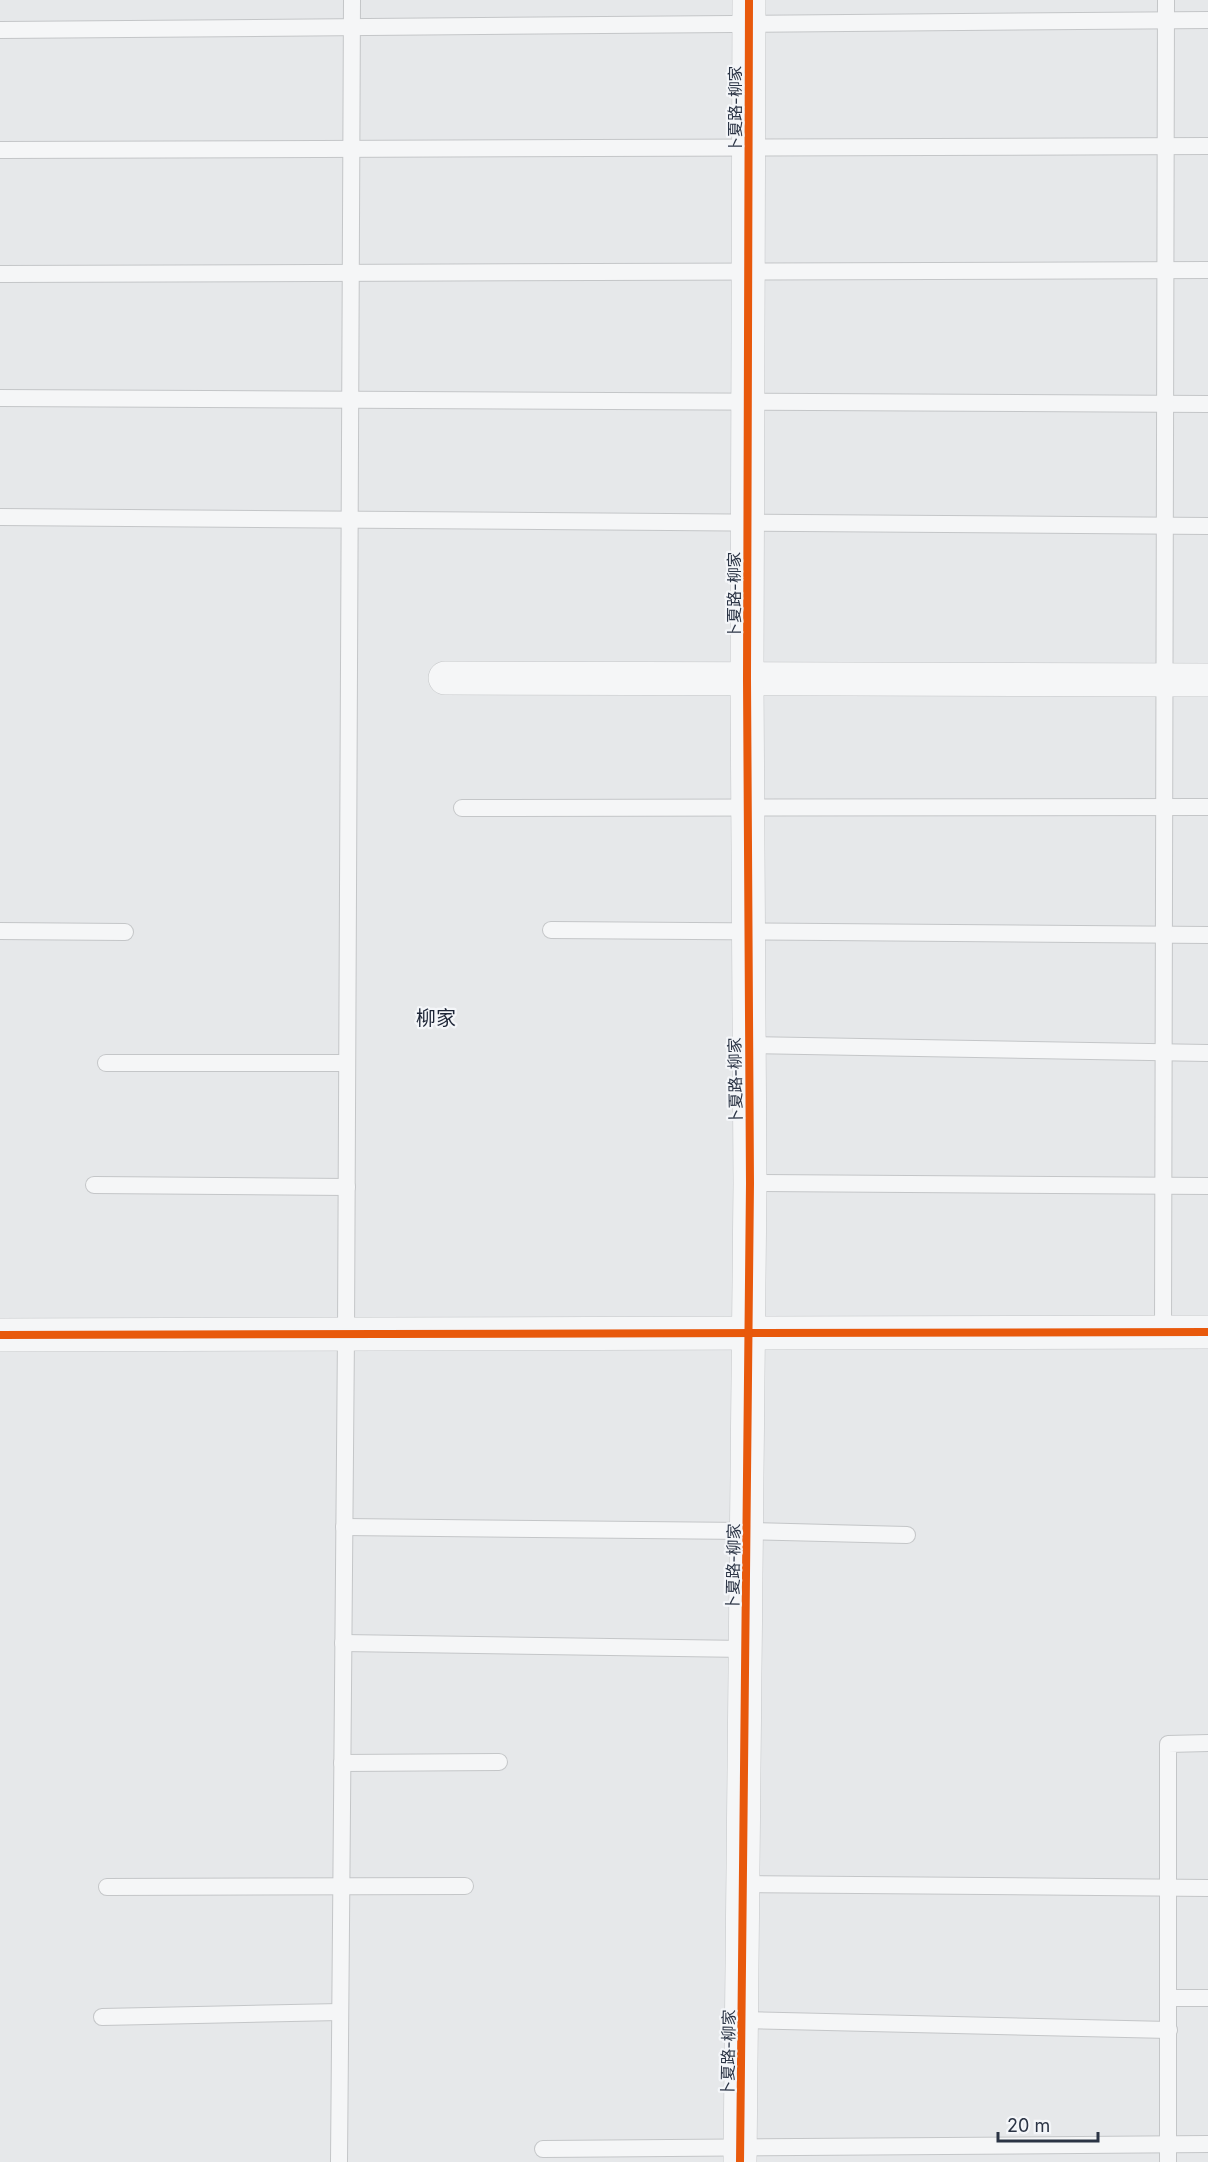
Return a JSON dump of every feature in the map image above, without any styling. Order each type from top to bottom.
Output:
[{"type":"street","name":"卜夏路-柳家","points":[[740,2154],[750,1183],[747,808],[749,12]]},
{"type":"street","points":[[445,678],[1208,680]]},
{"type":"street","points":[[0,1335],[1208,1332]]},
{"type":"lane","points":[[339,2162],[346,1334],[352,0]]},
{"type":"lane","points":[[1163,1332],[1166,0]]},
{"type":"lane","points":[[0,30],[352,27],[749,12],[1208,20]]},
{"type":"lane","points":[[0,150],[1208,146]]},
{"type":"lane","points":[[0,274],[1208,270]]},
{"type":"lane","points":[[0,398],[1208,404]]},
{"type":"lane","points":[[0,517],[1208,526]]},
{"type":"lane","points":[[462,808],[1208,807]]},
{"type":"lane","points":[[0,930],[125,932]]},
{"type":"lane","points":[[551,930],[1208,934]]},
{"type":"lane","points":[[748,1045],[1208,1053]]},
{"type":"lane","points":[[106,1063],[347,1063]]},
{"type":"lane","points":[[750,1183],[1208,1186]]},
{"type":"lane","points":[[94,1185],[346,1188]]},
{"type":"lane","points":[[344,1527],[907,1535]]},
{"type":"lane","points":[[343,1643],[746,1649]]},
{"type":"lane","points":[[1168,2162],[1168,1744],[1208,1743]]},
{"type":"lane","points":[[342,1763],[499,1762]]},
{"type":"lane","points":[[743,1884],[1208,1888]]},
{"type":"lane","points":[[107,1887],[465,1886]]},
{"type":"lane","points":[[1169,1998],[1208,1998]]},
{"type":"lane","points":[[102,2017],[340,2012]]},
{"type":"lane","points":[[742,2020],[1169,2030]]},
{"type":"lane","points":[[543,2150],[740,2154],[1208,2144]]},
{"type":"cycle path","points":[[740,2162],[750,1183],[747,679],[749,0]]},
{"type":"cycle path","points":[[0,1335],[1208,1332]]},
{"type":"district","name":"柳家","points":[[436,1018]]}]
